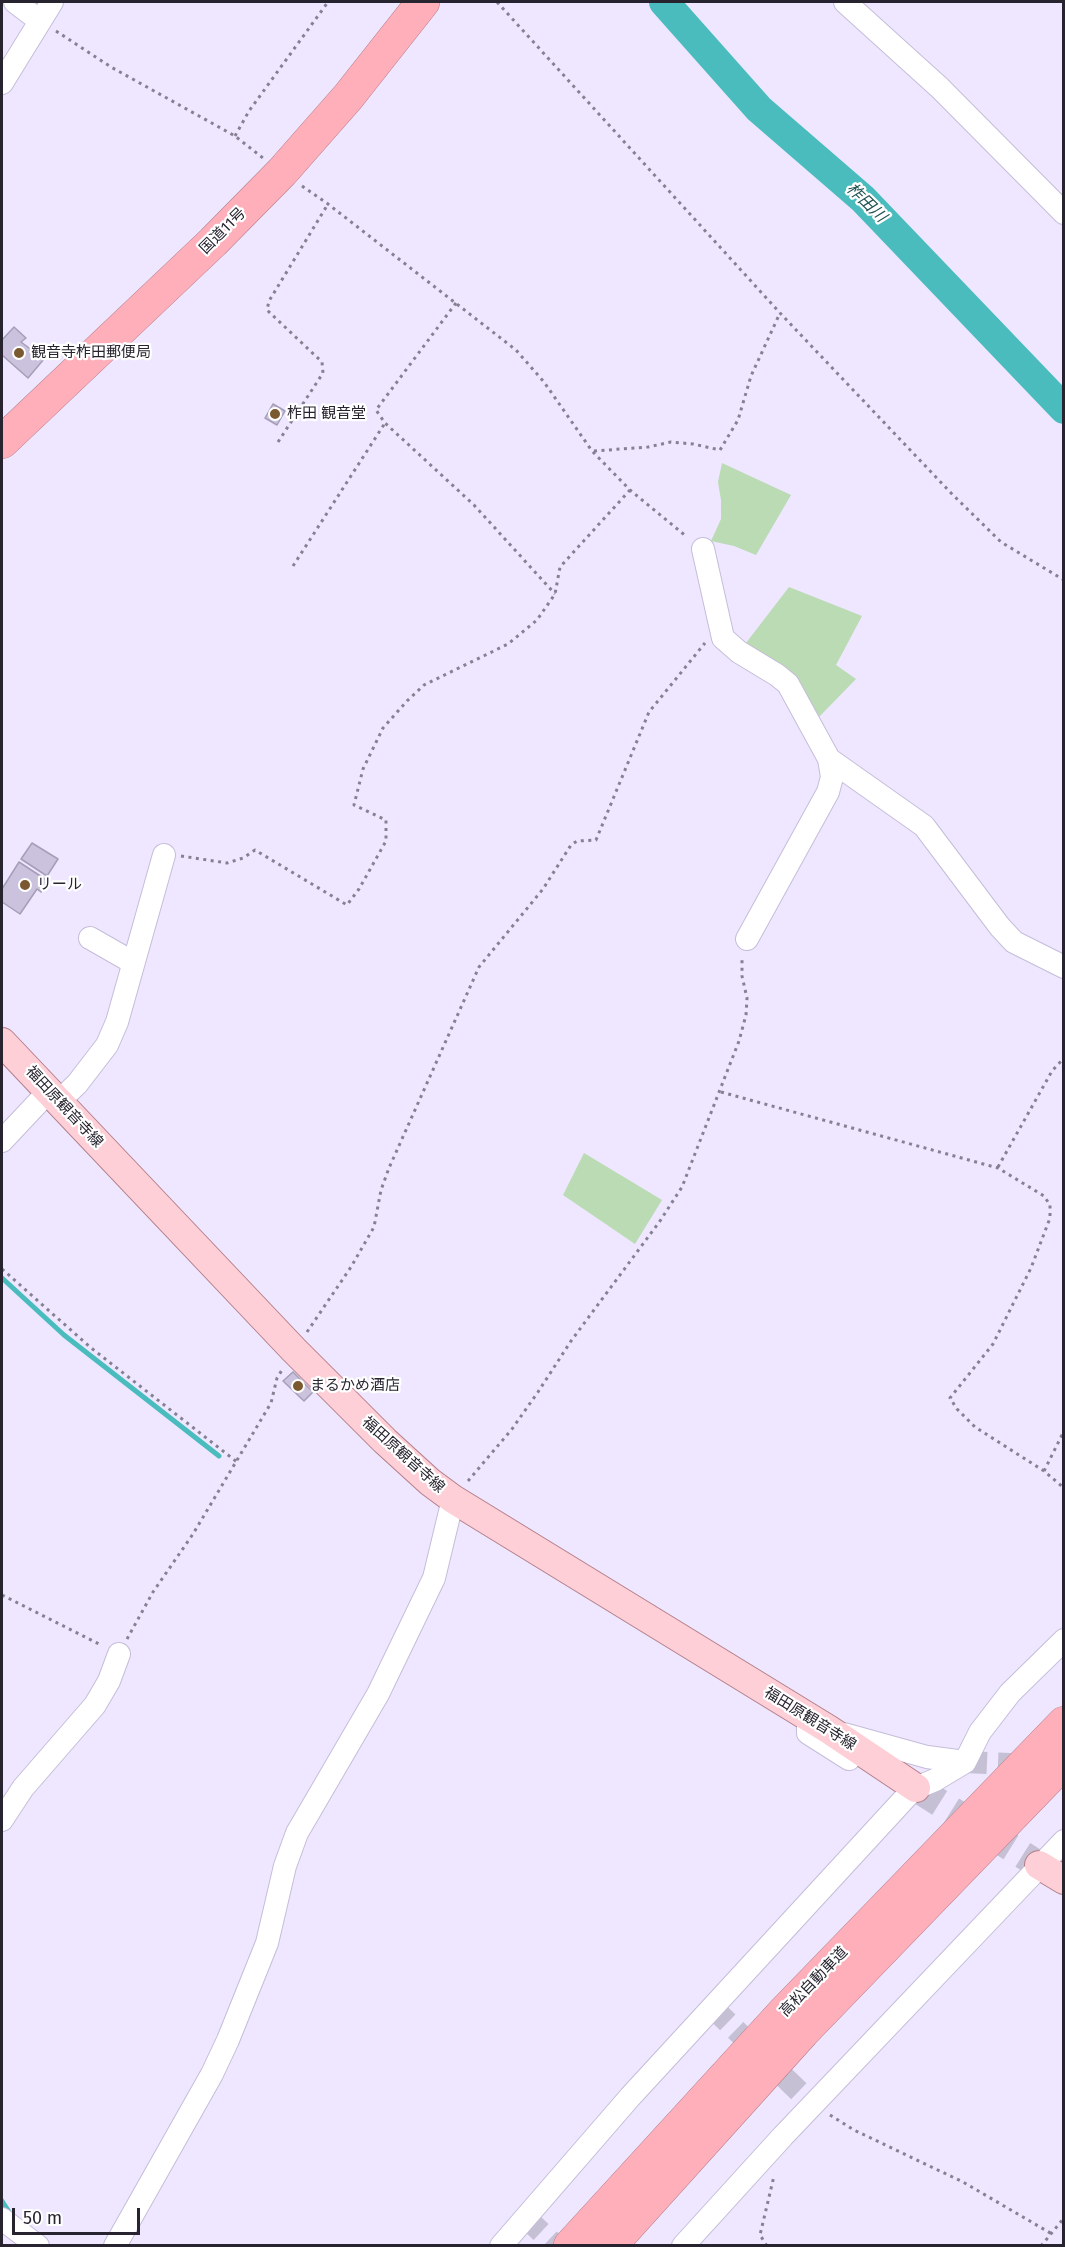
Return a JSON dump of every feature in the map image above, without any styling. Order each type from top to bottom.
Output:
[{"type":"highway","name":"国道11号","points":[[2,442],[213,242],[282,172],[348,97],[423,2]]},
{"type":"highway","name":"高松自動車道","points":[[570,2246],[785,2011],[1064,1723]]},
{"type":"highway","name":"高松自動車道","points":[[610,2246],[803,2032],[1064,1762]]},
{"type":"main road","name":"福田原観音寺線","points":[[2,1042],[294,1350],[385,1441],[430,1482],[453,1499],[818,1723],[911,1792]]},
{"type":"main road","points":[[1039,1865],[1064,1880]]},
{"type":"street","points":[[15,2],[39,21]]},
{"type":"street","points":[[2,83],[52,2]]},
{"type":"street","points":[[845,2],[940,88],[1064,213]]},
{"type":"street","points":[[703,549],[723,638],[739,652],[788,684],[829,759],[832,777],[828,792],[747,939]]},
{"type":"street","points":[[829,759],[924,826],[1000,927],[1014,942],[1064,967]]},
{"type":"street","points":[[2,1141],[54,1096],[77,1084],[107,1045],[117,1022],[132,962],[164,855]]},
{"type":"street","points":[[90,938],[132,962]]},
{"type":"street","points":[[115,2246],[212,2074],[228,2040],[267,1943],[285,1866],[297,1833],[378,1694],[434,1578],[453,1499]]},
{"type":"street","points":[[501,2246],[630,2097],[911,1792],[965,1762],[980,1732],[1010,1693],[1064,1640]]},
{"type":"street","points":[[2,1820],[23,1788],[95,1705],[109,1682],[119,1654]]},
{"type":"street","points":[[818,1723],[927,1757],[965,1762]]},
{"type":"street","points":[[683,2246],[783,2136],[1064,1841]]},
{"type":"street","points":[[2,2218],[38,2246]]},
{"type":"path","points":[[235,136],[249,111],[328,2]]},
{"type":"path","points":[[497,2],[780,313],[1002,543],[1064,580]]},
{"type":"path","points":[[39,21],[111,67],[235,136],[328,204],[516,350],[544,382],[592,451],[630,490],[703,549]]},
{"type":"path","points":[[278,442],[323,373],[322,362],[267,310],[269,301],[328,204]]},
{"type":"path","points":[[456,303],[376,410],[385,423],[474,505],[555,594]]},
{"type":"path","points":[[592,451],[648,447],[671,442],[720,450],[738,420],[751,376],[780,313]]},
{"type":"path","points":[[293,566],[385,423]]},
{"type":"path","points":[[164,855],[196,857],[227,863],[243,858],[255,850],[347,905],[386,842],[386,820],[354,806],[363,769],[383,728],[406,700],[424,685],[508,644],[537,620],[555,594],[560,567],[630,490]]},
{"type":"path","points":[[2,1595],[119,1654],[153,1592],[193,1534],[271,1403],[278,1378],[294,1350],[351,1268],[374,1227],[381,1190],[389,1168],[479,967],[543,889],[571,845],[577,841],[596,840],[649,712],[719,626]]},
{"type":"path","points":[[453,1499],[512,1429],[620,1272],[660,1221],[682,1187],[740,1041],[746,1015],[747,998],[742,976],[742,956],[747,939]]},
{"type":"path","points":[[998,1168],[1052,1071],[1064,1059]]},
{"type":"path","points":[[721,1092],[998,1168],[1044,1196],[1050,1205],[1050,1218],[1031,1268],[993,1344],[950,1398],[957,1409],[975,1427],[1044,1470],[1064,1488]]},
{"type":"path","points":[[2,1269],[90,1347],[237,1462]]},
{"type":"path","points":[[1044,1470],[1064,1431]]},
{"type":"path","points":[[813,2105],[854,2130],[963,2182],[1052,2234]]},
{"type":"path","points":[[767,2246],[760,2235],[783,2136]]},
{"type":"path","points":[[1041,2246],[1064,2218]]},
{"type":"green space","points":[[722,463],[791,495],[756,555],[734,546],[711,541],[721,519],[718,482]]},
{"type":"green space","points":[[789,587],[862,616],[836,665],[856,679],[818,718],[746,643]]},
{"type":"green space","points":[[584,1153],[662,1200],[635,1244],[563,1195]]},
{"type":"building","points":[[14,327],[26,338],[21,342],[44,359],[28,378],[2,355],[2,340]]},
{"type":"building","name":"柞田 観音堂","points":[[273,404],[285,411],[277,425],[265,418]]},
{"type":"building","name":"リール","points":[[32,843],[58,859],[47,876],[21,859]]},
{"type":"building","name":"リール","points":[[19,862],[48,881],[41,892],[37,889],[20,914],[2,902],[2,889]]},
{"type":"building","name":"まるかめ酒店","points":[[293,1372],[313,1392],[304,1401],[283,1381]]},
{"type":"waterway","name":"柞田川","points":[[664,2],[759,109],[863,199],[1064,409]]},
{"type":"waterway","points":[[2,1278],[64,1335],[219,1456]]},
{"type":"waterway","points":[[2,2201],[11,2215]]},
{"type":"tunnel","points":[[965,1762],[1029,1765]]},
{"type":"tunnel","points":[[916,1788],[1039,1865]]},
{"type":"tunnel","points":[[712,2007],[813,2105]]},
{"type":"tunnel","points":[[525,2217],[556,2246]]},
{"type":"place","name":"観音寺柞田郵便局","points":[[19,353]]},
{"type":"place","name":"柞田 観音堂","points":[[275,414]]},
{"type":"place","name":"リール","points":[[25,885]]},
{"type":"place","name":"まるかめ酒店","points":[[298,1386]]}]
